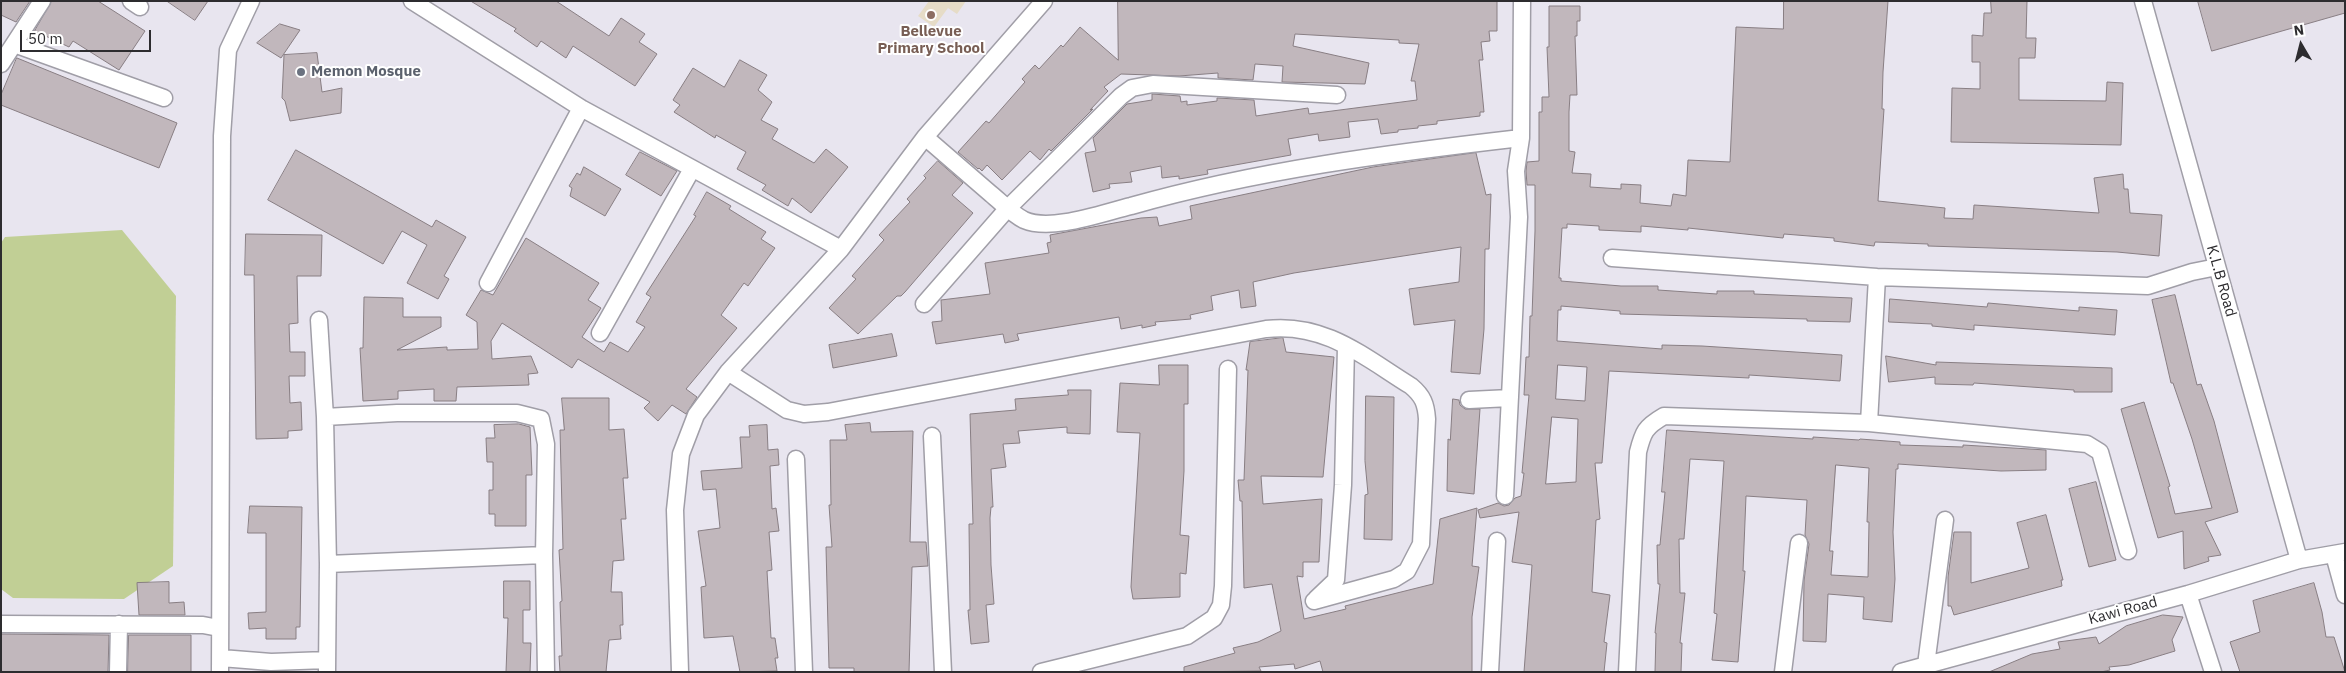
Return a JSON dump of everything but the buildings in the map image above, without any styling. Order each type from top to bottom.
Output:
[{"type":"street","points":[[1,64],[42,1]]},
{"type":"street","points":[[251,1],[228,50],[222,136],[220,665],[271,662],[327,666],[328,564],[325,416],[318,320]]},
{"type":"street","points":[[412,1],[581,108],[841,249]]},
{"type":"street","points":[[680,672],[675,510],[680,454],[696,415],[728,372],[841,249],[925,137],[1044,1]]},
{"type":"street","points":[[1505,496],[1519,217],[1516,171],[1521,138],[1522,1]]},
{"type":"street","name":"K.L.B Road","points":[[2143,1],[2299,560]]},
{"type":"street","points":[[14,44],[164,98]]},
{"type":"street","points":[[924,304],[1008,208],[1121,96],[1132,88],[1153,84],[1337,95]]},
{"type":"street","points":[[488,283],[581,108]]},
{"type":"street","points":[[925,137],[1024,220],[1046,224],[1073,220],[1174,193],[1269,174],[1398,152],[1521,138]]},
{"type":"street","points":[[600,333],[692,169]]},
{"type":"street","points":[[1612,258],[1877,277],[2148,286],[2217,267]]},
{"type":"street","points":[[1868,423],[1877,277]]},
{"type":"street","points":[[728,372],[787,410],[804,414],[828,412],[1266,329],[1288,327],[1329,336],[1346,346],[1411,386],[1422,395],[1426,407],[1421,544],[1407,571],[1394,579],[1314,601],[1336,580],[1343,485],[1346,346]]},
{"type":"street","points":[[1041,672],[1187,636],[1214,618],[1221,604],[1223,586],[1228,369]]},
{"type":"street","points":[[1469,400],[1510,398]]},
{"type":"street","points":[[325,416],[398,413],[516,413],[541,419],[546,444],[544,555],[546,672]]},
{"type":"street","points":[[1627,672],[1638,452],[1643,432],[1652,423],[1664,416],[1868,423],[2087,444],[2100,452],[2128,551]]},
{"type":"street","points":[[932,436],[943,672]]},
{"type":"street","points":[[796,459],[804,672]]},
{"type":"street","points":[[1926,665],[1945,520]]},
{"type":"street","points":[[1490,672],[1497,542]]},
{"type":"street","points":[[1783,672],[1799,543]]},
{"type":"street","points":[[2339,554],[2345,595]]},
{"type":"street","name":"Kawi Road","points":[[1901,672],[2188,594],[2299,560],[2339,554]]},
{"type":"street","points":[[328,564],[544,555]]},
{"type":"street","points":[[2188,594],[2213,672]]},
{"type":"street","points":[[1,624],[203,625],[219,628]]},
{"type":"street","points":[[118,624],[118,672]]},
{"type":"shaded area","name":"Bellevue Primary School","points":[[929,1],[966,1],[957,14],[948,8],[934,27],[918,16]]},
{"type":"green space","points":[[122,230],[176,296],[173,566],[124,599],[13,598],[1,589],[1,243],[5,237]]},
{"type":"place","name":"Bellevue Primary School","points":[[931,15]]},
{"type":"place","name":"Memon Mosque","points":[[301,72]]}]
